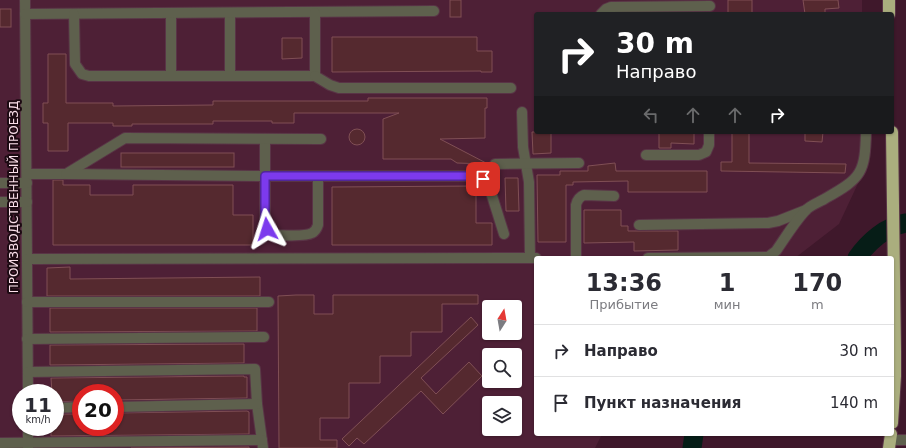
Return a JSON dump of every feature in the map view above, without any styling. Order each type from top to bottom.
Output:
[{"type":"highway","points":[[892,134],[894,256]]},
{"type":"highway","points":[[894,275],[894,392]]},
{"type":"street","name":"ПРОИЗВОДСТВЕННЫЙ ПРОЕЗД","points":[[25,0],[28,384]]},
{"type":"street","points":[[603,12],[611,7],[710,7]]},
{"type":"street","points":[[25,14],[434,11]]},
{"type":"street","points":[[171,13],[171,75]]},
{"type":"street","points":[[230,13],[230,75]]},
{"type":"street","points":[[315,13],[315,76]]},
{"type":"street","points":[[74,14],[75,64],[82,74],[89,76],[315,76],[330,85],[339,88],[511,88]]},
{"type":"street","points":[[27,259],[533,258],[530,182],[523,148],[522,112]]},
{"type":"street","points":[[646,155],[699,155],[706,152],[709,145],[709,134]]},
{"type":"street","points":[[639,225],[768,223],[778,221],[806,210],[841,190],[856,177],[862,168],[864,160],[866,134]]},
{"type":"street","points":[[66,174],[125,138],[321,139]]},
{"type":"street","points":[[265,139],[265,222],[267,229],[275,235],[312,234],[316,230],[318,225],[318,176]]},
{"type":"street","points":[[496,164],[579,163]]},
{"type":"street","points":[[0,182],[66,174],[474,176],[483,179],[488,183],[504,234]]},
{"type":"street","points":[[576,256],[577,200],[580,196],[584,195],[614,196]]},
{"type":"street","points":[[0,202],[27,202]]},
{"type":"street","points":[[768,256],[776,251],[806,210]]},
{"type":"street","points":[[27,302],[269,302]]},
{"type":"street","points":[[28,339],[264,337]]},
{"type":"street","points":[[0,443],[28,445],[262,444],[257,404],[255,369],[28,372]]},
{"type":"street","points":[[124,407],[257,404]]},
{"type":"street","points":[[890,441],[906,440]]},
{"type":"shaded area","points":[[0,0],[862,0],[862,12],[534,12],[534,134],[861,134],[861,177],[839,224],[798,256],[534,256],[534,436],[601,436],[595,448],[0,448]]},
{"type":"building","points":[[450,0],[461,0],[461,17],[450,17]]},
{"type":"building","points":[[728,0],[752,0],[752,12],[728,12]]},
{"type":"building","points":[[803,0],[838,0],[839,8],[825,9],[825,12],[805,12]]},
{"type":"building","points":[[0,9],[11,9],[11,27],[0,27]]},
{"type":"building","points":[[332,37],[477,37],[477,51],[492,51],[492,72],[332,72]]},
{"type":"building","points":[[282,38],[302,38],[302,58],[282,59]]},
{"type":"building","points":[[48,54],[66,54],[66,103],[113,103],[113,106],[213,105],[213,101],[368,101],[368,98],[487,98],[487,108],[485,108],[485,138],[440,139],[488,164],[457,163],[451,159],[383,159],[383,119],[399,113],[294,113],[294,123],[272,123],[272,121],[213,121],[213,124],[132,124],[132,126],[113,126],[113,123],[68,123],[68,151],[48,151],[48,123],[43,123],[43,103],[48,103]]},
{"type":"building","points":[[354,129],[360,129],[365,134],[363,143],[360,145],[354,145],[349,140],[349,134]]},
{"type":"building","points":[[532,132],[534,132],[534,134],[551,134],[551,153],[533,154]]},
{"type":"building","points":[[659,134],[694,134],[694,144],[671,143],[671,148],[659,148]]},
{"type":"building","points":[[732,134],[749,134],[749,163],[846,164],[845,173],[721,171],[721,162],[732,162]]},
{"type":"building","points":[[805,134],[823,134],[822,142],[805,141]]},
{"type":"building","points":[[121,153],[234,153],[234,167],[121,167]]},
{"type":"building","points":[[615,163],[616,171],[707,171],[707,192],[628,192],[628,181],[573,182],[573,185],[566,185],[566,242],[538,242],[537,175],[560,175],[560,171],[588,171],[588,166]]},
{"type":"building","points":[[505,178],[518,178],[519,211],[506,211]]},
{"type":"building","points":[[53,180],[63,180],[63,185],[90,185],[90,195],[133,195],[133,185],[233,185],[233,215],[253,215],[253,245],[53,245]]},
{"type":"building","points":[[476,186],[476,223],[492,223],[492,245],[332,245],[332,187]]},
{"type":"building","points":[[584,210],[621,210],[621,226],[628,226],[628,231],[678,231],[678,250],[634,251],[634,242],[584,243]]},
{"type":"building","points":[[70,267],[70,279],[260,277],[260,296],[47,296],[47,268]]},
{"type":"building","points":[[314,295],[314,314],[333,314],[333,295],[478,295],[478,304],[442,304],[442,332],[411,332],[411,356],[380,356],[380,383],[349,383],[349,418],[320,418],[320,440],[337,440],[337,448],[279,448],[278,296]]},
{"type":"building","points":[[50,308],[257,308],[257,331],[50,332]]},
{"type":"building","points":[[471,317],[478,325],[421,378],[436,394],[469,362],[482,376],[443,414],[421,391],[364,444],[357,438],[349,446],[342,439]]},
{"type":"building","points":[[244,344],[244,363],[50,365],[50,345]]},
{"type":"building","points":[[244,376],[247,377],[247,398],[124,400],[124,384],[72,384],[72,401],[64,402],[64,384],[51,384],[51,378]]},
{"type":"building","points":[[247,411],[249,412],[249,434],[124,435],[124,413]]},
{"type":"building","points":[[64,414],[72,414],[72,436],[64,436]]},
{"type":"building","points":[[249,447],[249,448],[131,448]]},
{"type":"waterway","points":[[858,256],[866,246],[885,231],[891,227],[906,223]]},
{"type":"waterway","points":[[692,448],[694,436]]},
{"type":"route","points":[[267,229],[265,222],[265,176],[474,176],[483,179]]}]
